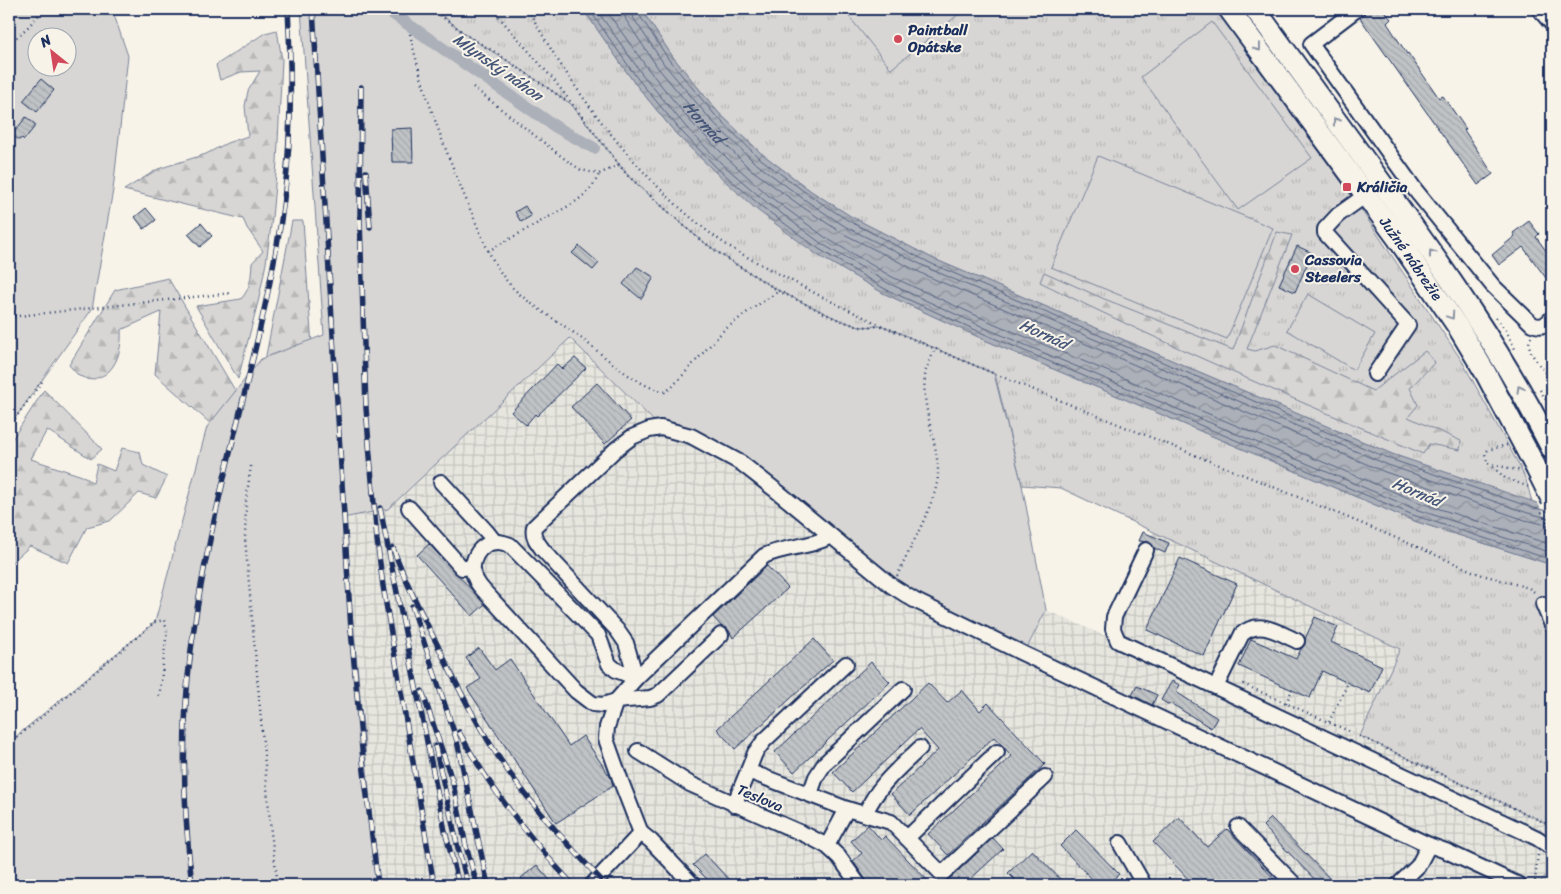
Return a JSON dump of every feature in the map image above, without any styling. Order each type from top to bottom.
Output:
[{"type":"highway","name":"Južné nábrežie","points":[[1229,9],[1398,239],[1458,327],[1485,372],[1532,469],[1552,500]]},
{"type":"highway","name":"Južné nábrežie","points":[[1255,9],[1437,260],[1549,437]]},
{"type":"street","points":[[1357,9],[1311,44],[1416,191],[1493,286],[1532,324],[1538,327],[1543,326],[1552,318]]},
{"type":"street","points":[[1539,9],[1552,24]]},
{"type":"street","points":[[1366,196],[1338,215],[1325,229],[1325,233],[1408,325],[1376,374]]},
{"type":"street","points":[[636,678],[626,643],[617,630],[542,550],[534,539],[532,532],[534,527],[632,437],[649,430],[661,428],[691,436],[741,464],[892,586],[914,600],[1024,654],[1429,845],[1519,885]]},
{"type":"street","points":[[441,482],[495,542]]},
{"type":"street","points":[[409,508],[462,568],[472,567]]},
{"type":"street","points":[[693,885],[641,833],[606,739],[606,727],[616,701],[636,678],[764,556],[773,552],[821,542],[830,536]]},
{"type":"street","points":[[636,678],[616,670],[609,664],[598,635],[510,545],[495,542],[481,548],[474,557],[472,567],[475,579],[576,691],[593,704],[603,705],[616,701],[650,698],[658,695],[721,635]]},
{"type":"street","points":[[1146,550],[1114,617],[1113,629],[1118,641],[1219,681],[1537,838],[1552,848]]},
{"type":"street","points":[[1543,604],[1552,625]]},
{"type":"street","points":[[1219,681],[1242,634],[1249,628],[1266,627],[1297,641]]},
{"type":"street","points":[[734,804],[754,753],[764,741],[846,664]]},
{"type":"street","points":[[810,794],[816,777],[825,763],[903,689]]},
{"type":"street","points":[[865,814],[873,797],[884,783],[920,748]]},
{"type":"street","name":"Teslova","points":[[638,751],[690,784],[827,846],[839,857],[859,885]]},
{"type":"street","points":[[907,838],[997,752]]},
{"type":"street","points":[[748,771],[847,809],[890,822],[942,874],[1045,777]]},
{"type":"street","points":[[827,846],[847,809]]},
{"type":"street","points":[[1238,827],[1295,885]]},
{"type":"street","points":[[592,885],[641,833]]},
{"type":"street","points":[[1120,843],[1144,885]]},
{"type":"street","points":[[1398,885],[1418,866],[1429,845]]},
{"type":"path","points":[[9,44],[44,9]]},
{"type":"path","points":[[432,9],[469,36],[572,104]]},
{"type":"path","points":[[492,9],[553,79],[629,177],[699,239],[779,291],[834,318],[859,327],[883,326]]},
{"type":"path","points":[[528,9],[554,56],[603,123],[672,202],[712,234],[761,264],[823,298],[935,349],[1479,574],[1528,588],[1539,597],[1543,604]]},
{"type":"path","points":[[410,34],[431,114],[450,163],[497,268],[514,289],[585,341],[625,374],[649,388],[665,392],[723,330],[779,291]]},
{"type":"path","points":[[472,87],[581,170],[599,174],[619,165]]},
{"type":"path","points":[[488,250],[572,204],[595,184],[599,174]]},
{"type":"path","points":[[9,317],[231,293]]},
{"type":"path","points":[[1493,315],[1506,330],[1518,353]]},
{"type":"path","points":[[1538,327],[1529,340],[1530,351],[1552,380]]},
{"type":"path","points":[[892,586],[933,498],[939,475],[926,404],[925,386],[926,370],[935,349]]},
{"type":"path","points":[[9,427],[43,380]]},
{"type":"path","points":[[1537,386],[1552,410]]},
{"type":"path","points":[[9,417],[13,421]]},
{"type":"path","points":[[1512,452],[1508,444],[1488,450],[1485,454],[1486,464],[1532,469]]},
{"type":"path","points":[[251,466],[246,501],[245,538],[271,833],[278,885]]},
{"type":"path","points":[[1492,466],[1505,478],[1530,487]]},
{"type":"path","points":[[9,744],[155,622],[164,620],[167,631],[159,698]]},
{"type":"path","points":[[1219,681],[1286,703],[1353,733]]},
{"type":"path","points":[[1329,722],[1348,683]]},
{"type":"path","points":[[1286,703],[1292,690]]},
{"type":"path","points":[[1359,736],[1552,826]]},
{"type":"shaded area","points":[[570,338],[661,428],[691,436],[1025,654],[1046,610],[1117,641],[1114,617],[1153,532],[1400,649],[1361,737],[1552,826],[1552,869],[1537,885],[378,885],[343,518],[388,509]]},
{"type":"green space","points":[[9,9],[112,9],[128,56],[113,190],[92,309],[9,427]]},
{"type":"green space","points":[[301,9],[434,9],[469,37],[522,70],[571,104],[629,177],[699,239],[729,260],[779,291],[837,319],[859,327],[883,326],[994,374],[1022,485],[1046,610],[1024,654],[914,600],[741,463],[661,428],[570,338],[388,509],[343,518],[378,885],[9,885],[9,742],[155,622],[207,427],[261,359],[324,335]]},
{"type":"green space","points":[[434,9],[583,9],[633,81],[677,135],[714,171],[816,254],[883,293],[987,341],[1411,520],[1552,565],[1552,826],[1360,736],[1400,649],[1061,488],[1022,485],[995,374],[883,326],[859,327],[837,319],[779,291],[729,260],[699,239],[629,177],[571,104],[469,37]]},
{"type":"green space","points":[[641,9],[1216,9],[1356,202],[1462,361],[1520,467],[1532,502],[1392,454],[934,259],[852,217],[811,191],[761,153],[718,112],[673,57]]},
{"type":"green space","name":"Paintball Opátske","points":[[843,9],[965,9],[891,69]]},
{"type":"green space","points":[[1212,22],[1312,158],[1238,210],[1141,77]]},
{"type":"green space","points":[[277,30],[282,60],[272,218],[259,298],[238,379],[196,306],[241,299],[249,286],[252,263],[263,251],[243,219],[124,190],[158,169],[206,154],[227,143],[248,136],[245,106],[248,91],[260,71],[241,72],[220,80],[216,65],[265,33]]},
{"type":"green space","points":[[1098,156],[1273,228],[1227,339],[1051,267]]},
{"type":"green space","points":[[292,221],[303,221],[321,472],[251,433]]},
{"type":"green space","points":[[1277,232],[1292,235],[1247,349],[1255,351],[1275,345],[1373,391],[1425,351],[1435,362],[1410,388],[1418,405],[1408,417],[1461,441],[1460,450],[1429,444],[1423,454],[1182,350],[1040,282],[1044,272],[1102,298],[1233,350]]},
{"type":"green space","points":[[168,278],[236,392],[212,425],[155,374],[161,312],[121,330],[121,341],[117,357],[107,373],[91,380],[79,376],[69,365],[115,290]]},
{"type":"green space","points":[[1308,294],[1375,334],[1354,370],[1287,330]]},
{"type":"green space","points":[[44,390],[102,449],[91,459],[47,430],[31,459],[85,477],[93,483],[97,464],[114,471],[122,448],[140,452],[143,465],[167,477],[156,498],[139,493],[110,521],[87,527],[68,563],[30,546],[9,565],[9,444]]},
{"type":"green space","points":[[1552,869],[1552,885],[1537,885]]},
{"type":"water","name":"Hornád","points":[[583,9],[641,9],[673,57],[718,112],[761,153],[811,191],[852,217],[934,259],[1392,454],[1552,508],[1552,565],[1411,520],[987,341],[883,293],[816,254],[757,210],[714,171],[677,135],[633,81]]},
{"type":"pier","points":[[1537,501],[1552,505],[1552,533]]},
{"type":"building","points":[[1368,9],[1383,9],[1391,19],[1387,23],[1407,54],[1439,98],[1443,96],[1466,129],[1464,130],[1493,174],[1478,185],[1360,18]]},
{"type":"building","points":[[41,79],[54,90],[37,112],[23,101]]},
{"type":"building","points":[[26,117],[36,125],[24,140],[22,138],[19,140],[12,135]]},
{"type":"building","points":[[412,128],[413,162],[392,162],[391,129]]},
{"type":"building","points":[[525,206],[531,216],[521,222],[515,212]]},
{"type":"building","points":[[146,208],[156,220],[144,229],[135,217]]},
{"type":"building","points":[[1529,221],[1539,234],[1536,237],[1552,259],[1552,286],[1523,247],[1499,265],[1492,255],[1515,236],[1513,233]]},
{"type":"building","points":[[201,223],[212,236],[200,247],[188,234]]},
{"type":"building","points":[[579,246],[599,263],[593,270],[572,253]]},
{"type":"building","name":"Cassovia Steelers","points":[[1297,246],[1312,253],[1295,292],[1279,285]]},
{"type":"building","points":[[637,267],[654,277],[642,298],[623,284]]},
{"type":"building","points":[[575,358],[586,368],[537,416],[535,414],[526,425],[511,412],[557,364],[562,369]]},
{"type":"building","points":[[597,383],[631,420],[605,444],[571,407]]},
{"type":"building","points":[[1143,532],[1169,543],[1165,553],[1154,548],[1149,542],[1139,541]]},
{"type":"building","points":[[429,544],[485,604],[472,616],[417,555]]},
{"type":"building","points":[[1180,558],[1237,584],[1204,656],[1147,630]]},
{"type":"building","points":[[767,566],[788,588],[733,638],[728,629],[722,627],[713,617]]},
{"type":"building","points":[[1315,617],[1338,627],[1331,642],[1382,666],[1370,693],[1322,671],[1310,698],[1239,666],[1251,639],[1296,659],[1305,644],[1305,639]]},
{"type":"building","points":[[814,639],[833,660],[735,749],[717,729]]},
{"type":"building","points":[[479,648],[495,670],[510,659],[569,746],[583,736],[611,778],[613,786],[556,823],[467,688],[481,679],[466,658]]},
{"type":"building","points":[[871,662],[890,682],[794,772],[775,752]]},
{"type":"building","points":[[1172,681],[1180,685],[1176,692],[1217,718],[1211,728],[1170,703],[1169,705],[1161,700]]},
{"type":"building","points":[[928,683],[947,703],[962,690],[980,711],[988,703],[1045,764],[948,855],[928,834],[1012,756],[994,737],[910,815],[891,794],[938,750],[919,729],[852,792],[833,772]]},
{"type":"building","points":[[1137,686],[1157,695],[1152,705],[1132,695]]},
{"type":"building","points":[[1179,817],[1207,847],[1227,829],[1280,885],[1194,885],[1153,842]]},
{"type":"building","points":[[1271,818],[1336,885],[1320,885],[1263,826]]},
{"type":"building","points":[[868,825],[881,840],[885,836],[932,885],[868,885],[853,861],[862,853],[851,841]]},
{"type":"building","points":[[1076,830],[1119,874],[1107,885],[1098,885],[1060,846]]},
{"type":"building","points":[[993,838],[1003,849],[964,885],[943,885]]},
{"type":"building","points":[[1032,850],[1066,885],[1020,885],[1008,873]]},
{"type":"building","points":[[705,854],[734,885],[713,885],[693,865]]},
{"type":"building","points":[[537,865],[554,885],[527,885],[521,878]]},
{"type":"waterway","name":"Mlynský náhon","points":[[386,9],[556,127],[594,148]]},
{"type":"railway","points":[[192,885],[184,768],[191,650],[209,543],[259,333],[280,227],[287,172],[290,118],[288,9]]},
{"type":"railway","points":[[313,9],[351,630],[364,771],[378,885]]},
{"type":"railway","points":[[361,87],[360,219],[366,408],[377,540],[383,586],[434,885]]},
{"type":"railway","points":[[366,172],[370,227]]},
{"type":"railway","points":[[380,508],[445,831],[459,885]]},
{"type":"railway","points":[[393,548],[414,597],[455,680],[493,749],[538,809],[606,885]]},
{"type":"railway","points":[[412,606],[457,741],[488,885]]},
{"type":"railway","points":[[422,691],[453,783],[466,846],[477,885]]},
{"type":"railway","points":[[459,732],[511,812],[573,885]]},
{"type":"railway","points":[[435,746],[468,885]]},
{"type":"place","name":"Paintball Opátske","points":[[898,39]]},
{"type":"place","name":"Králičia","points":[[1347,187]]},
{"type":"place","name":"Cassovia Steelers","points":[[1295,269]]}]
